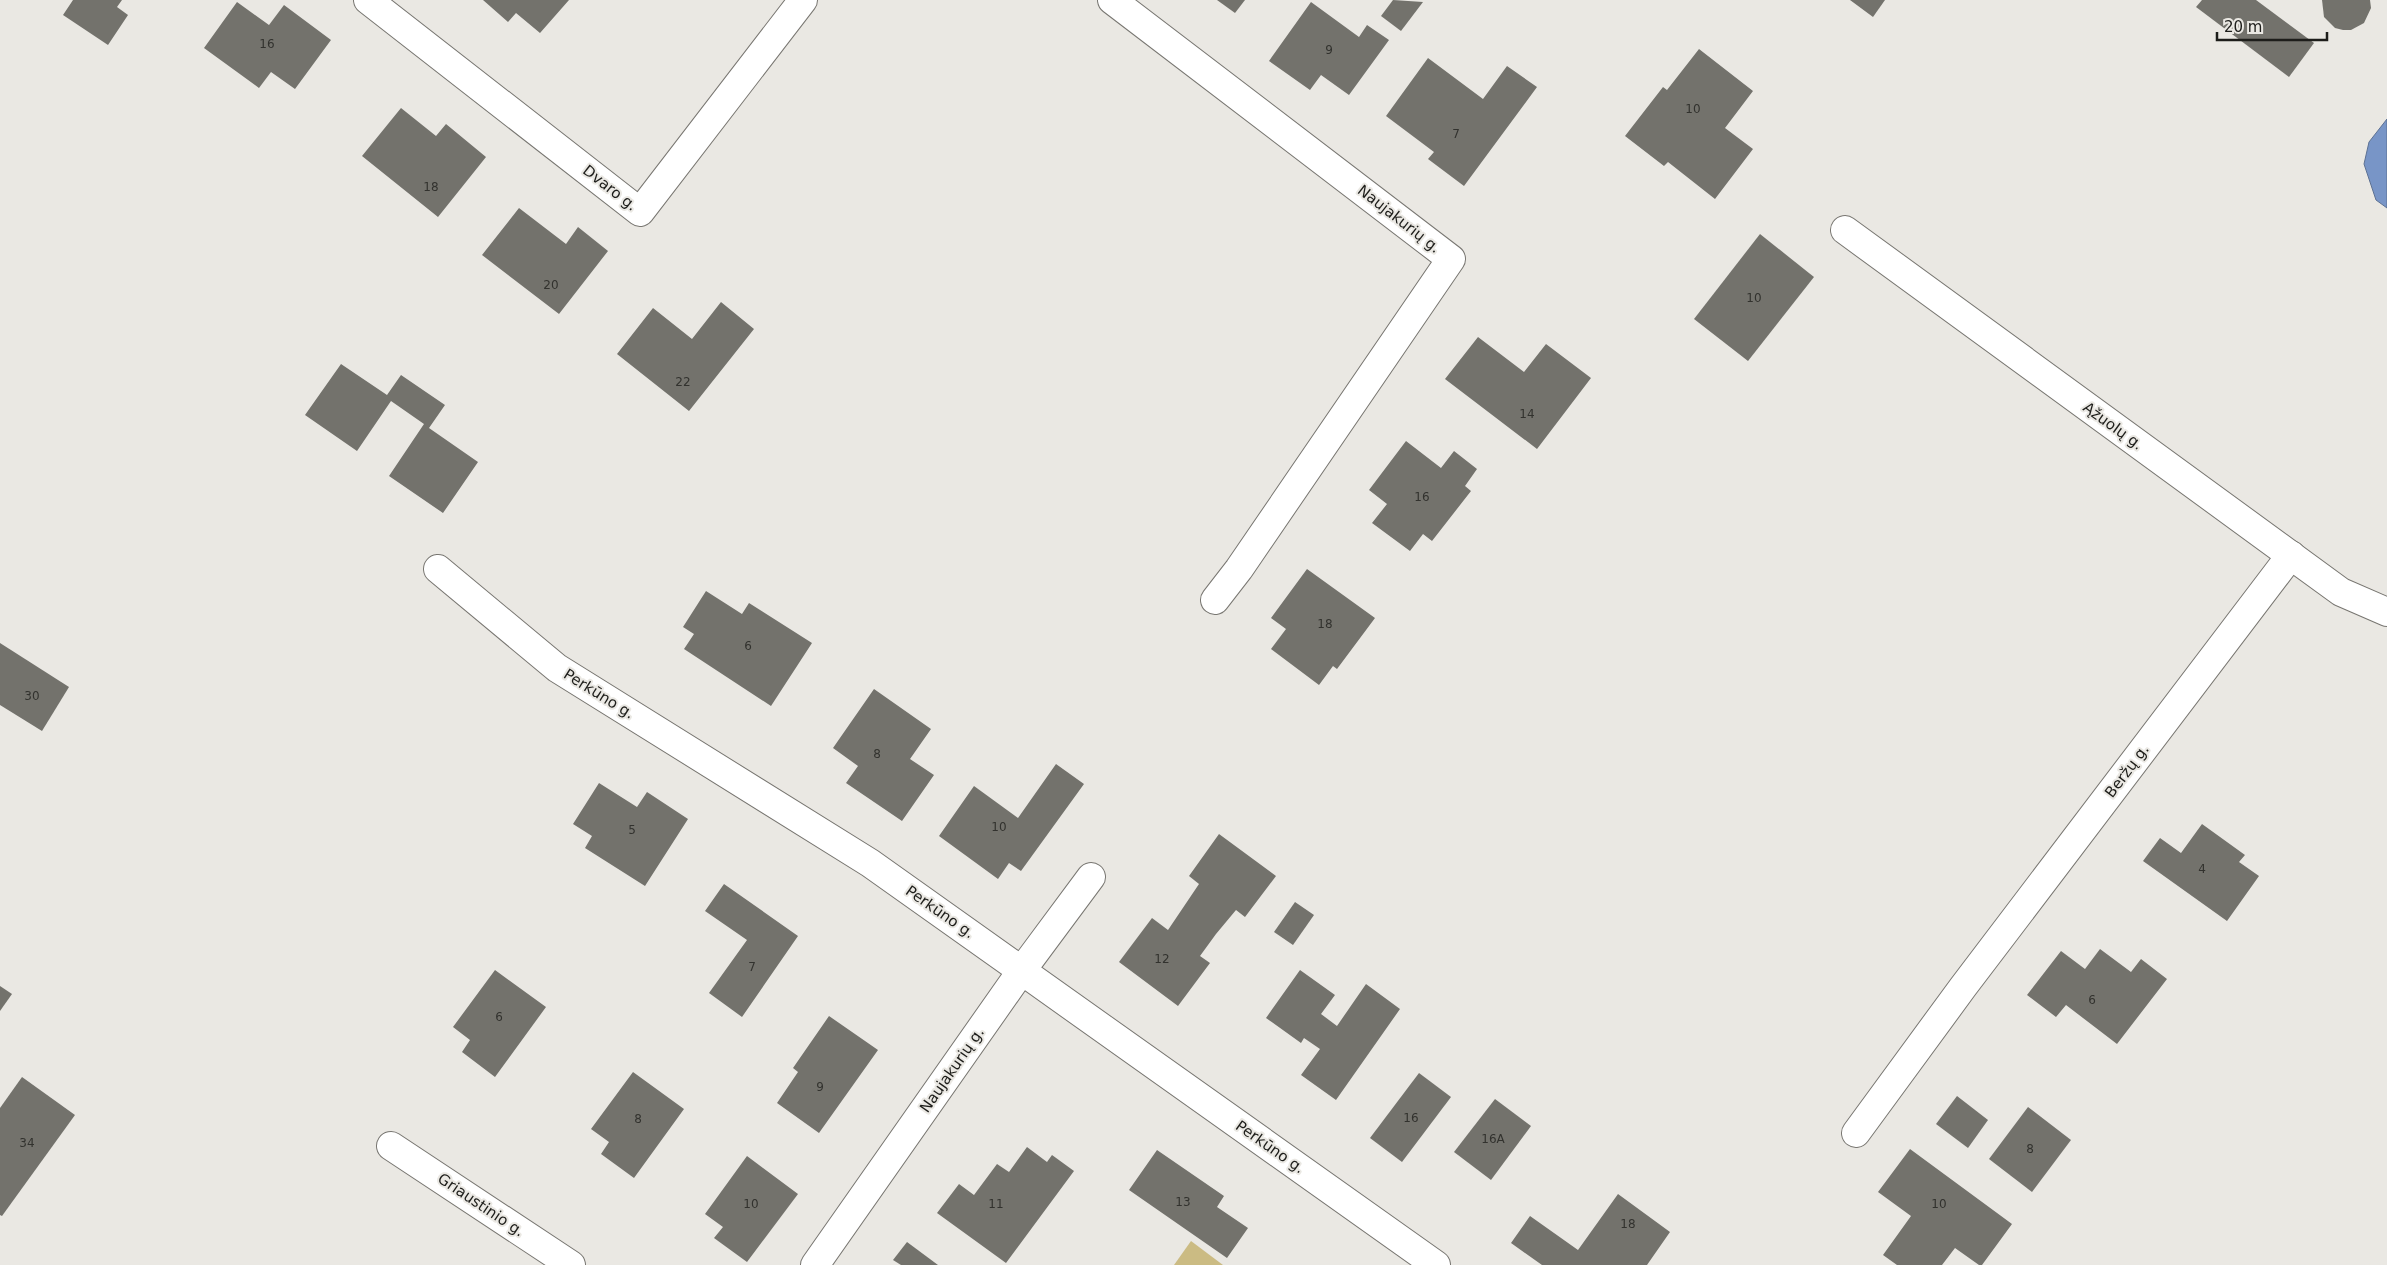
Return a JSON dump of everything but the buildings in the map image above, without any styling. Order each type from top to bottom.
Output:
[{"type":"street","name":"Dvaro g.","points":[[368,0],[640,212],[803,0]]},
{"type":"street","name":"Naujakurių g.","points":[[1112,0],[1451,259],[1239,569],[1215,600]]},
{"type":"street","name":"Ąžuolų g.","points":[[1845,230],[2342,592],[2387,612]]},
{"type":"street","name":"Beržų g.","points":[[1856,1134],[1963,987],[2291,555]]},
{"type":"street","name":"Perkūno g.","points":[[438,569],[557,668],[870,863],[1436,1265]]},
{"type":"street","name":"Naujakurių g.","points":[[815,1265],[1022,970],[1091,877]]},
{"type":"street","name":"Griaustinio g.","points":[[391,1146],[571,1265]]},
{"type":"shaded area","points":[[1191,1241],[1223,1265],[1174,1265]]},
{"type":"water","points":[[2387,119],[2387,208],[2376,200],[2364,164],[2369,142]]}]
